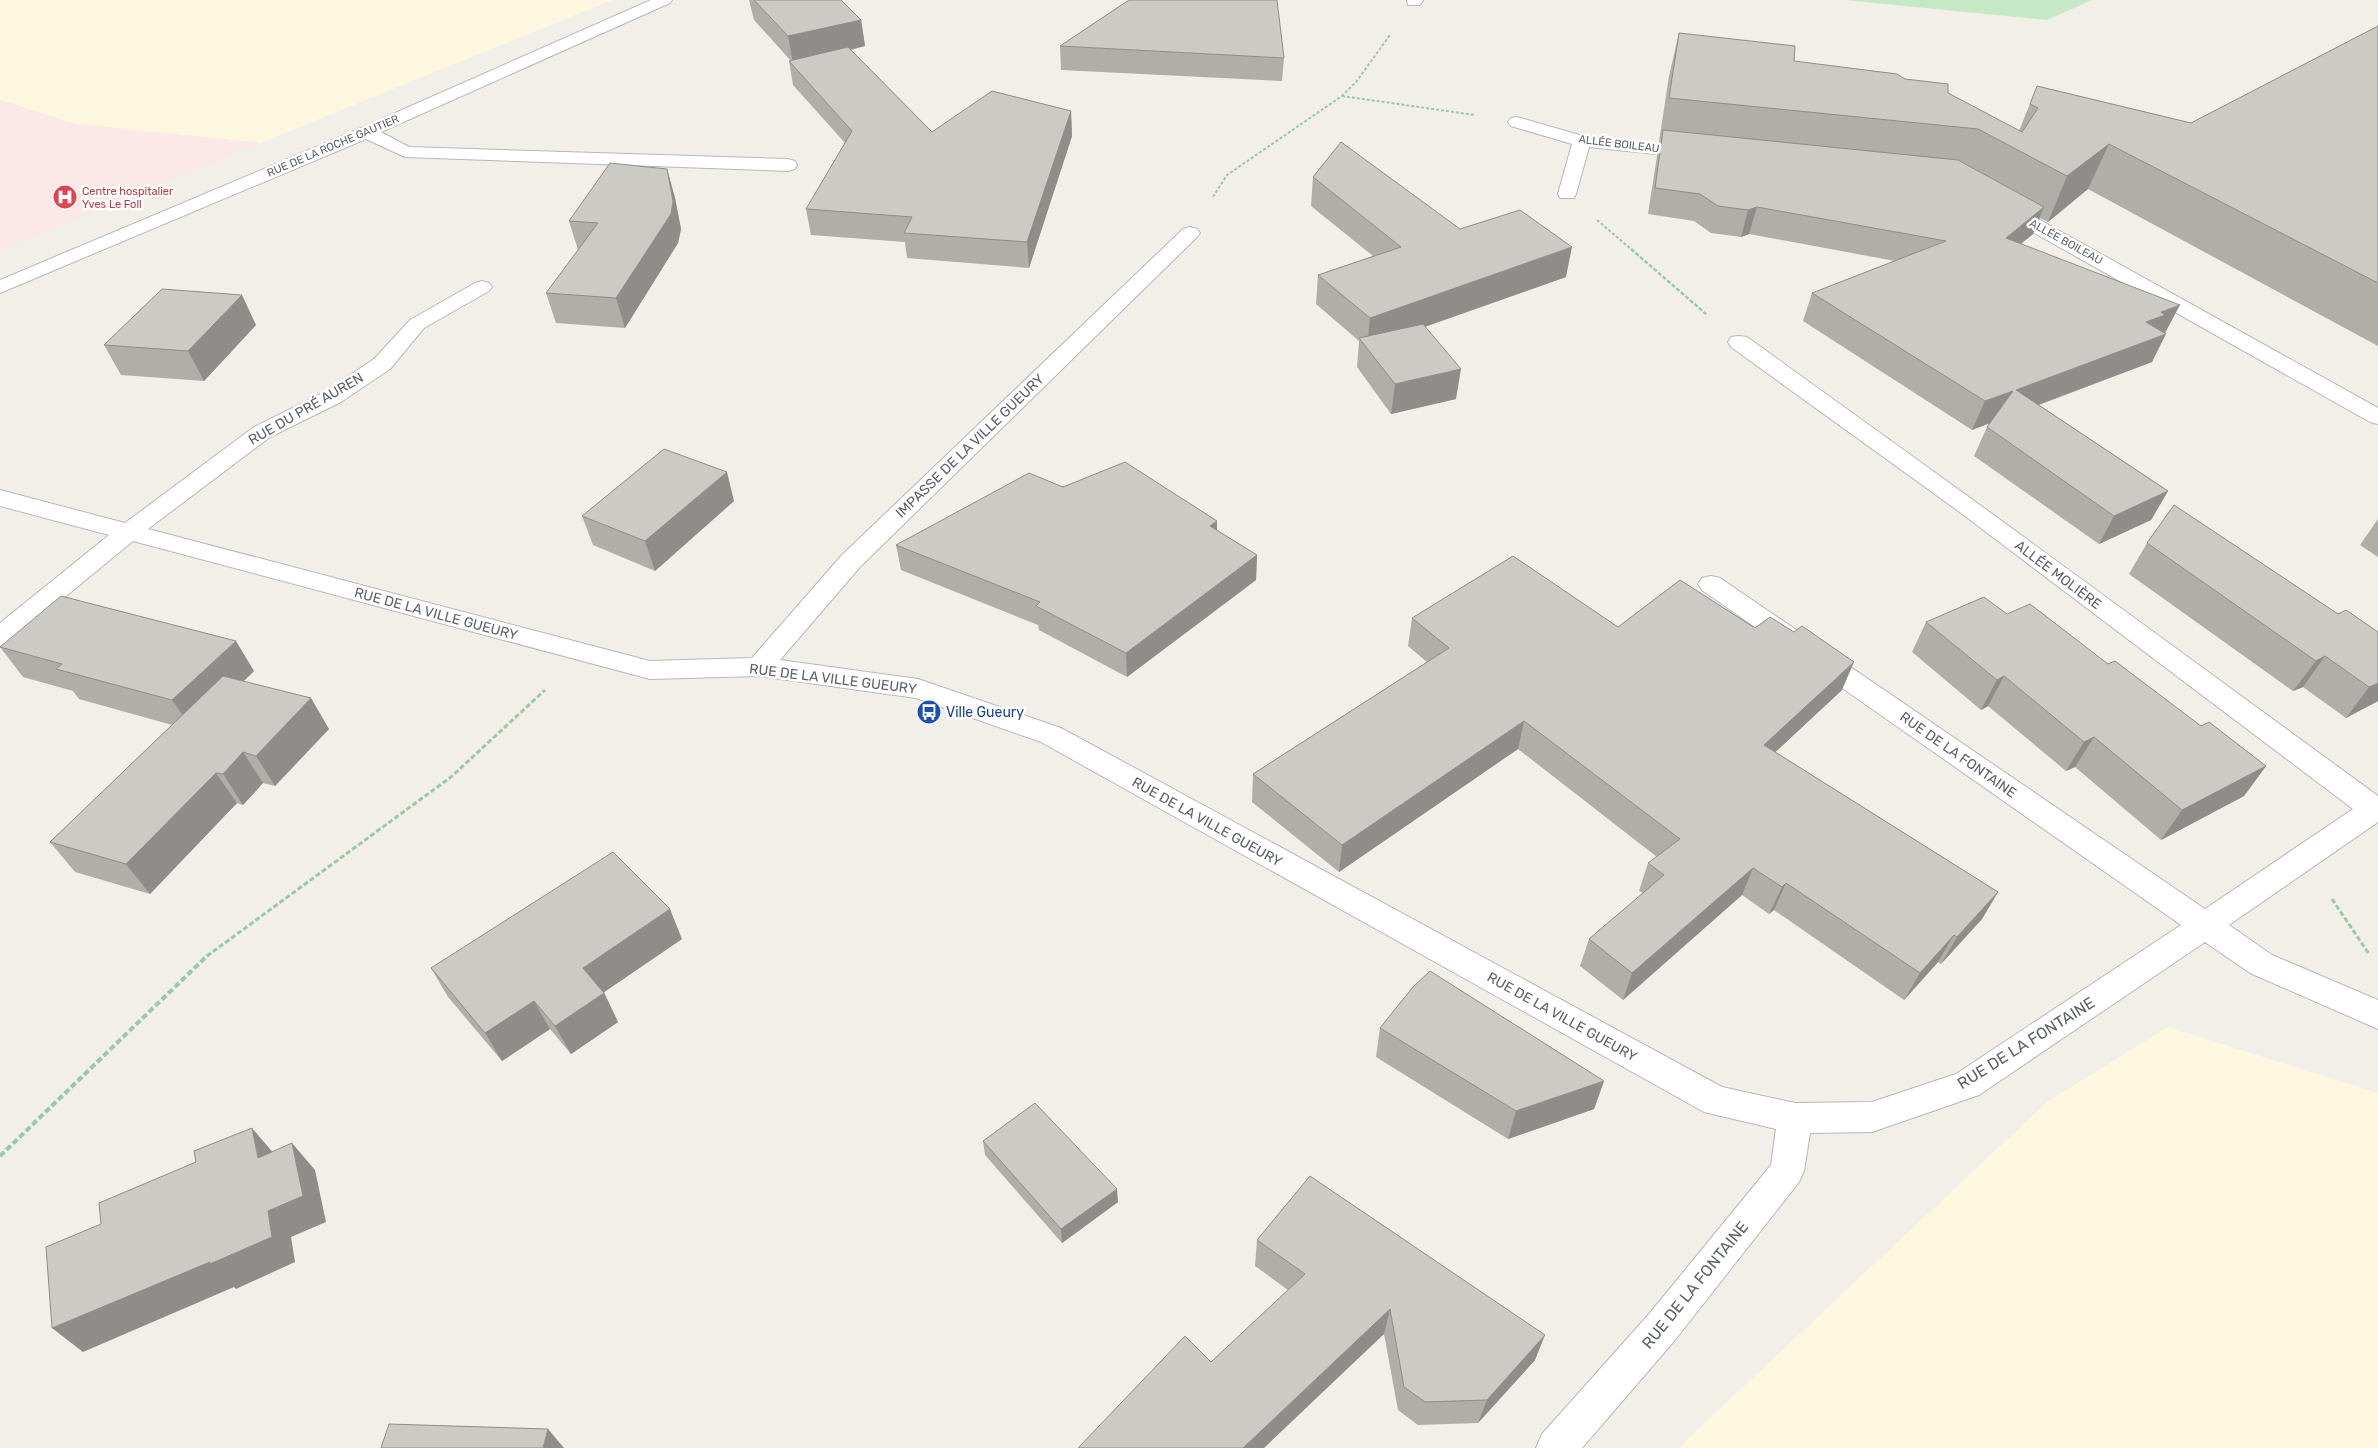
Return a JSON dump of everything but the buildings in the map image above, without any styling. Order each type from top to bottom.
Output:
[{"type":"street","name":"RUE DE LA ROCHE GAUTIER","points":[[0,288],[367,132],[664,0]]},
{"type":"street","name":"ALLÉE BOILEAU","points":[[1517,122],[1582,141],[1709,154]]},
{"type":"street","points":[[367,132],[405,152],[788,166]]},
{"type":"street","points":[[1567,194],[1582,141]]},
{"type":"street","name":"ALLÉE BOILEAU","points":[[1989,200],[2378,417]]},
{"type":"street","name":"IMPASSE DE LA VILLE GUEURY","points":[[759,667],[851,561],[1190,233]]},
{"type":"street","name":"RUE DU PRÉ AUREN","points":[[0,637],[128,532],[262,432],[333,397],[382,364],[417,324],[482,287]]},
{"type":"street","name":"ALLÉE MOLIÈRE","points":[[1739,342],[1957,500],[2329,777],[2377,808]]},
{"type":"street","name":"RUE DE LA VILLE GUEURY","points":[[0,498],[650,670],[759,667],[918,689],[1051,735],[1716,1102],[1795,1118]]},
{"type":"street","name":"RUE DE LA FONTAINE","points":[[1711,584],[2261,964],[2378,1015]]},
{"type":"street","name":"RUE DE LA FONTAINE","points":[[1556,1448],[1662,1327],[1786,1171],[1795,1118],[1872,1117],[1967,1085],[2377,808]]},
{"type":"path","points":[[1190,233],[1227,175],[1342,96],[1356,82],[1414,1]]},
{"type":"path","points":[[1342,96],[1517,122]]},
{"type":"path","points":[[1567,194],[1739,342]]},
{"type":"path","points":[[0,1156],[209,954],[451,777],[584,653]]},
{"type":"path","points":[[2304,857],[2372,958]]},
{"type":"shaded area","points":[[0,0],[612,0],[260,143],[75,124],[0,100]]},
{"type":"shaded area","name":"Centre hospitalier Yves Le Foll","points":[[0,100],[75,124],[260,143],[0,251]]},
{"type":"shaded area","points":[[2168,1027],[2378,1093],[2378,1448],[1678,1448],[2047,1102]]},
{"type":"green space","points":[[1845,0],[2092,0],[2047,20]]},
{"type":"place","name":"Centre hospitalier Yves Le Foll","points":[[65,197]]},
{"type":"place","name":"Ville Gueury","points":[[929,712]]}]
